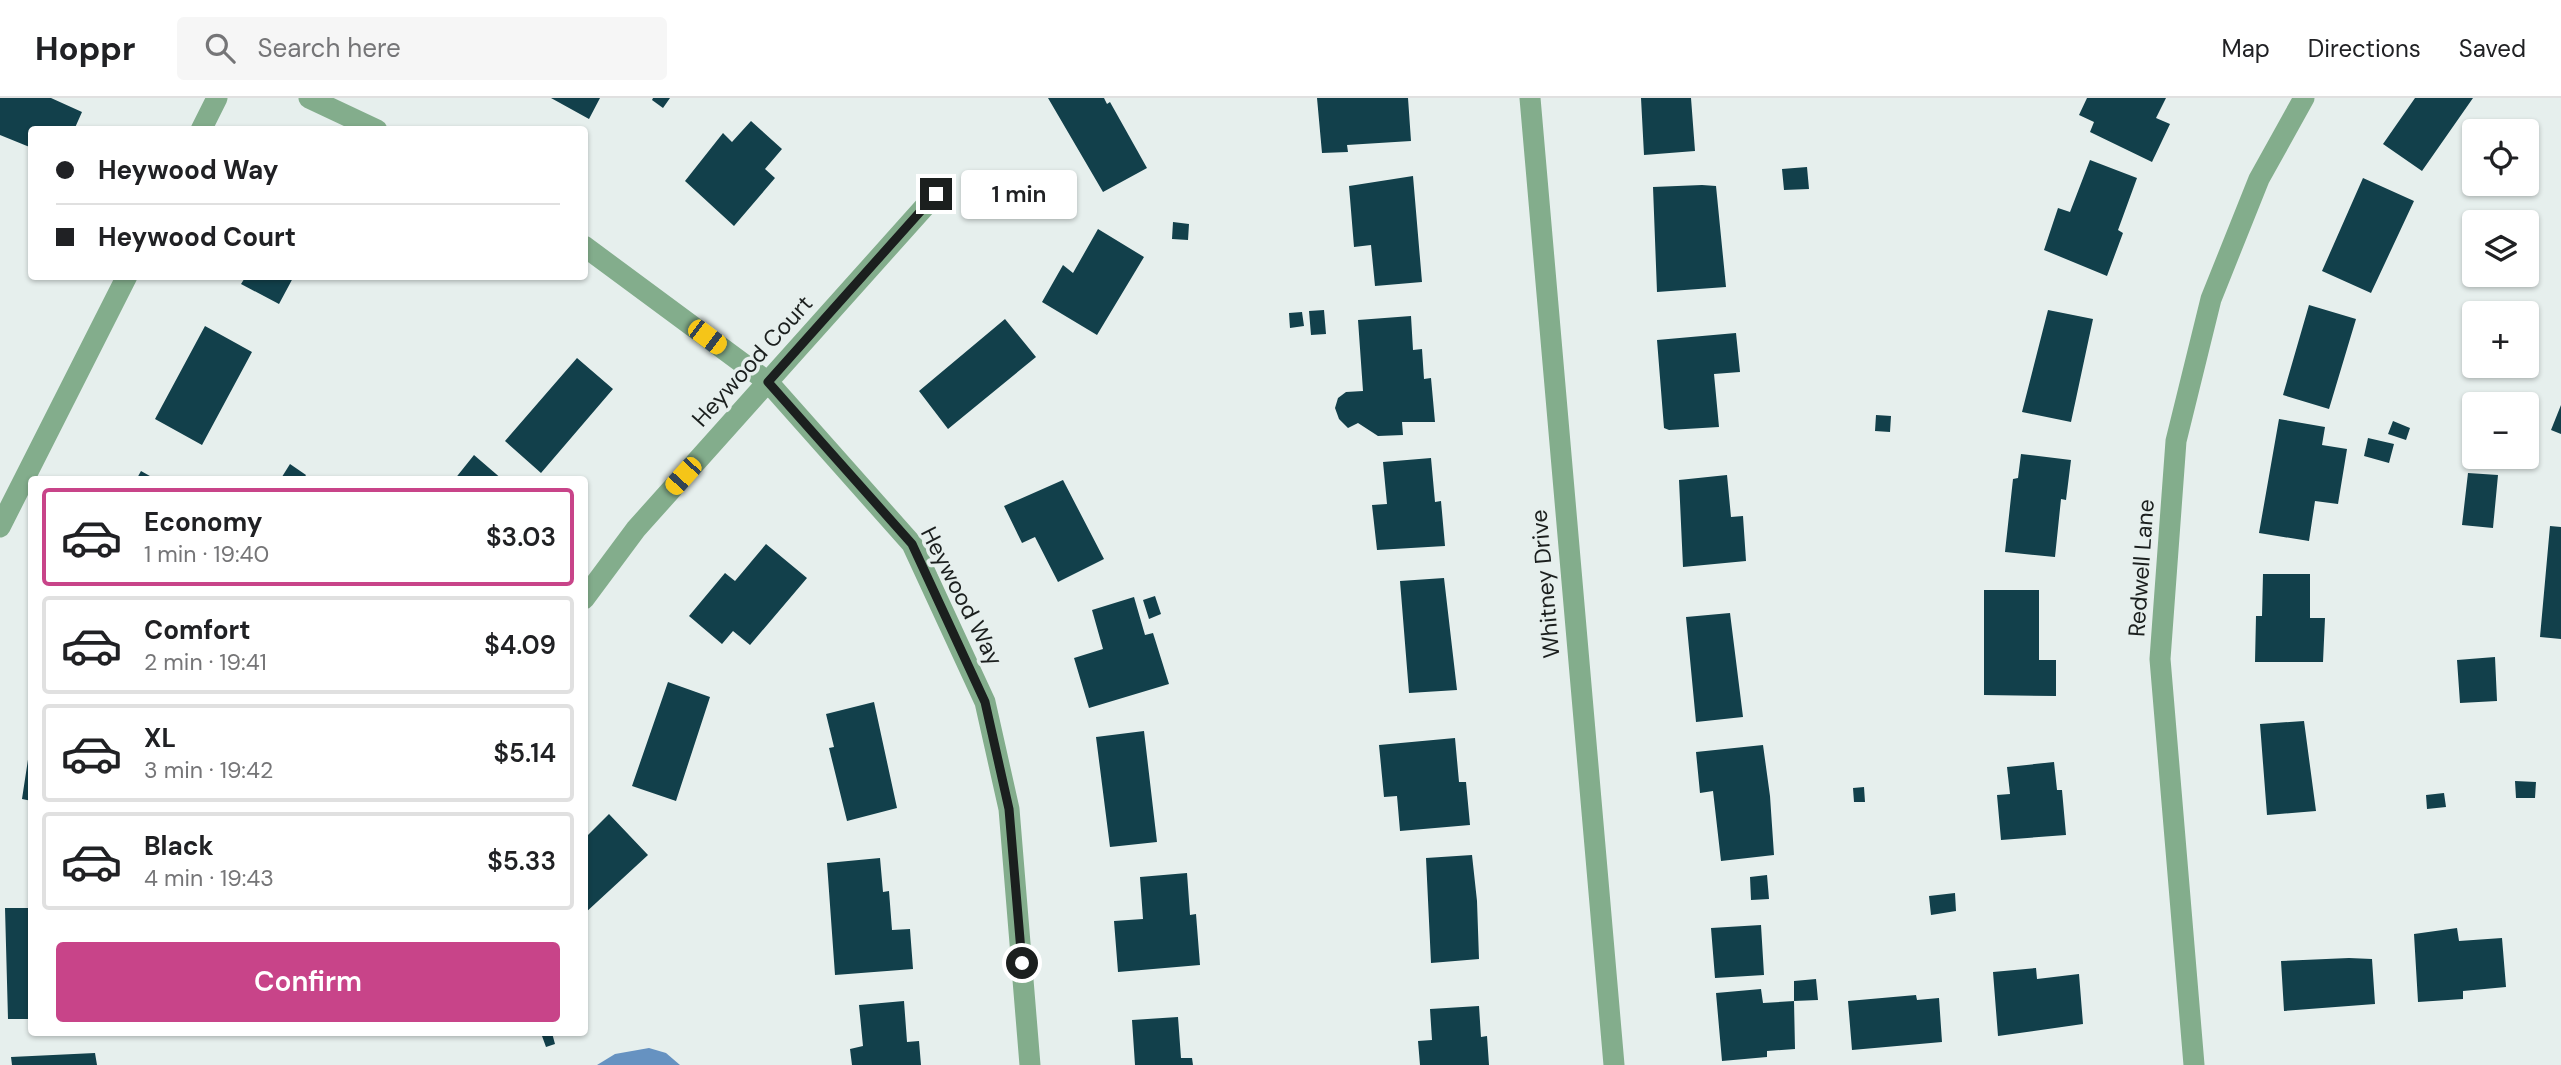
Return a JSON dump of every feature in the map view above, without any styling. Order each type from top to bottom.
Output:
[{"type":"street","points":[[203,126],[217,98]]},
{"type":"street","points":[[309,98],[368,126]]},
{"type":"street","name":"Whitney Drive","points":[[1530,98],[1614,1065]]},
{"type":"street","name":"Redwell Lane","points":[[2194,1065],[2160,659],[2176,441],[2211,299],[2259,179],[2304,98]]},
{"type":"street","name":"Heywood Court","points":[[588,594],[636,529],[936,194]]},
{"type":"street","name":"Heywood Way","points":[[588,249],[768,382],[912,544],[985,702],[1009,809],[1030,1065]]},
{"type":"street","points":[[0,527],[125,280]]},
{"type":"water","points":[[649,1048],[666,1053],[680,1065],[597,1065],[615,1054]]},
{"type":"building","points":[[0,98],[51,98],[82,112],[76,126],[28,126],[28,146],[0,135]]},
{"type":"building","points":[[551,98],[600,98],[589,119]]},
{"type":"building","points":[[670,98],[663,108],[652,100]]},
{"type":"building","points":[[1048,98],[1104,98],[1107,104],[1110,102],[1147,168],[1103,192]]},
{"type":"building","points":[[1317,98],[1408,98],[1411,141],[1347,145],[1348,152],[1322,153]]},
{"type":"building","points":[[1641,98],[1691,98],[1695,151],[1644,155]]},
{"type":"building","points":[[2087,98],[2166,98],[2156,118],[2170,124],[2152,162],[2090,132],[2094,122],[2079,115]]},
{"type":"building","points":[[2415,98],[2473,98],[2422,171],[2383,144]]},
{"type":"building","points":[[751,121],[782,149],[765,169],[775,178],[734,226],[685,181],[723,133],[732,142]]},
{"type":"building","points":[[2090,160],[2137,178],[2118,230],[2123,233],[2107,276],[2044,250],[2058,208],[2070,212]]},
{"type":"building","points":[[1807,167],[1809,189],[1784,190],[1782,169]]},
{"type":"building","points":[[1413,176],[1422,282],[1375,286],[1371,245],[1354,247],[1349,186]]},
{"type":"building","points":[[2363,178],[2414,201],[2371,293],[2322,271]]},
{"type":"building","points":[[1716,186],[1726,287],[1657,292],[1653,187]]},
{"type":"building","points":[[1173,222],[1189,224],[1188,240],[1172,239]]},
{"type":"building","points":[[1098,229],[1144,257],[1097,335],[1042,302],[1063,265],[1073,273]]},
{"type":"building","points":[[244,280],[292,280],[279,304],[241,284]]},
{"type":"building","points":[[2309,305],[2356,319],[2329,409],[2283,395]]},
{"type":"building","points":[[1324,310],[1326,334],[1311,335],[1309,311]]},
{"type":"building","points":[[2048,310],[2093,319],[2071,422],[2022,412]]},
{"type":"building","points":[[1302,312],[1304,326],[1290,328],[1289,313]]},
{"type":"building","points":[[1411,316],[1413,350],[1422,349],[1424,379],[1431,378],[1435,422],[1402,422],[1403,435],[1378,436],[1358,423],[1348,428],[1339,419],[1335,408],[1338,398],[1346,392],[1363,391],[1358,320]]},
{"type":"building","points":[[1005,319],[1036,357],[948,429],[919,391]]},
{"type":"building","points":[[205,326],[252,352],[202,445],[155,419]]},
{"type":"building","points":[[1736,333],[1740,372],[1714,374],[1719,427],[1664,428],[1657,340]]},
{"type":"building","points":[[577,358],[613,389],[541,473],[505,441]]},
{"type":"building","points":[[2561,405],[2561,434],[2551,430]]},
{"type":"building","points":[[1876,415],[1891,416],[1890,432],[1875,431]]},
{"type":"building","points":[[2279,419],[2325,427],[2322,445],[2347,449],[2338,504],[2315,501],[2309,541],[2259,533]]},
{"type":"building","points":[[2393,421],[2410,428],[2406,440],[2388,434]]},
{"type":"building","points":[[2368,438],[2394,444],[2389,463],[2364,456]]},
{"type":"building","points":[[2021,454],[2071,460],[2066,500],[2061,499],[2055,557],[2005,552],[2013,479],[2018,478]]},
{"type":"building","points":[[474,455],[498,476],[457,476]]},
{"type":"building","points":[[1431,458],[1435,502],[1441,501],[1445,546],[1377,550],[1372,505],[1387,504],[1383,462]]},
{"type":"building","points":[[290,464],[306,475],[305,476],[282,476]]},
{"type":"building","points":[[2468,473],[2498,475],[2493,528],[2462,525]]},
{"type":"building","points":[[1727,475],[1731,517],[1743,516],[1746,561],[1683,567],[1679,480]]},
{"type":"building","points":[[1063,480],[1104,559],[1058,582],[1035,537],[1022,543],[1004,506]]},
{"type":"building","points":[[2550,526],[2561,527],[2561,639],[2540,637]]},
{"type":"building","points":[[766,544],[807,578],[750,645],[733,631],[722,644],[689,616],[725,573],[735,581]]},
{"type":"building","points":[[2263,574],[2310,574],[2310,618],[2325,618],[2323,662],[2255,662],[2256,616],[2262,616]]},
{"type":"building","points":[[1444,578],[1457,690],[1409,693],[1400,581]]},
{"type":"building","points":[[1984,590],[2039,590],[2039,660],[2056,660],[2056,696],[1984,695]]},
{"type":"building","points":[[1155,596],[1161,614],[1149,619],[1143,600]]},
{"type":"building","points":[[1134,597],[1145,635],[1153,633],[1169,684],[1089,708],[1074,658],[1103,649],[1092,610]]},
{"type":"building","points":[[1730,613],[1743,717],[1696,722],[1686,617]]},
{"type":"building","points":[[2495,657],[2497,701],[2460,703],[2457,660]]},
{"type":"building","points":[[668,682],[710,697],[676,801],[632,786]]},
{"type":"building","points":[[874,702],[897,808],[847,821],[829,748],[834,747],[826,714]]},
{"type":"building","points":[[2304,721],[2316,811],[2267,815],[2260,724]]},
{"type":"building","points":[[1144,731],[1157,842],[1110,847],[1096,737]]},
{"type":"building","points":[[1455,738],[1459,782],[1466,782],[1470,825],[1400,831],[1397,796],[1384,797],[1379,745]]},
{"type":"building","points":[[1763,745],[1774,855],[1721,861],[1713,791],[1700,793],[1696,752]]},
{"type":"building","points":[[28,760],[28,800],[22,799]]},
{"type":"building","points":[[2054,762],[2057,790],[2062,790],[2066,835],[2001,840],[1997,795],[2010,794],[2007,767]]},
{"type":"building","points":[[2515,781],[2536,782],[2535,798],[2516,798]]},
{"type":"building","points":[[1864,787],[1865,802],[1854,802],[1853,788]]},
{"type":"building","points":[[2444,793],[2446,807],[2427,809],[2426,795]]},
{"type":"building","points":[[609,814],[648,855],[588,910],[588,835]]},
{"type":"building","points":[[1472,855],[1479,959],[1431,963],[1426,858]]},
{"type":"building","points":[[880,858],[883,892],[889,891],[892,930],[910,929],[913,969],[835,975],[827,863]]},
{"type":"building","points":[[1187,873],[1190,915],[1196,914],[1200,965],[1118,972],[1114,921],[1143,919],[1140,877]]},
{"type":"building","points":[[1767,875],[1769,899],[1751,900],[1750,877]]},
{"type":"building","points":[[1955,893],[1956,911],[1931,915],[1929,896]]},
{"type":"building","points":[[5,908],[28,908],[28,1019],[8,1019]]},
{"type":"building","points":[[1761,925],[1764,975],[1715,978],[1711,928]]},
{"type":"building","points":[[2457,928],[2459,941],[2502,938],[2506,987],[2463,991],[2463,999],[2418,1002],[2414,934]]},
{"type":"building","points":[[2372,959],[2375,1004],[2284,1011],[2281,961]]},
{"type":"building","points":[[2036,968],[2037,979],[2079,974],[2083,1024],[1998,1036],[1993,972]]},
{"type":"building","points":[[1816,979],[1818,1000],[1794,1001],[1794,981]]},
{"type":"building","points":[[1761,989],[1763,1003],[1794,1001],[1795,1049],[1767,1051],[1767,1057],[1722,1061],[1716,993]]},
{"type":"building","points":[[1916,995],[1917,1000],[1939,998],[1942,1042],[1852,1050],[1848,1001]]},
{"type":"building","points":[[904,1001],[907,1042],[919,1041],[921,1065],[852,1065],[850,1049],[863,1046],[859,1005]]},
{"type":"building","points":[[1479,1006],[1481,1037],[1487,1036],[1489,1065],[1420,1065],[1418,1041],[1432,1040],[1430,1009]]},
{"type":"building","points":[[1178,1017],[1181,1058],[1192,1058],[1193,1065],[1135,1065],[1132,1020]]},
{"type":"building","points":[[542,1036],[553,1036],[555,1044],[546,1047]]},
{"type":"building","points":[[95,1053],[97,1065],[12,1065],[11,1057]]},
{"type":"route","points":[[936,194],[768,382],[912,544],[985,702],[1009,809],[1022,963]]}]
